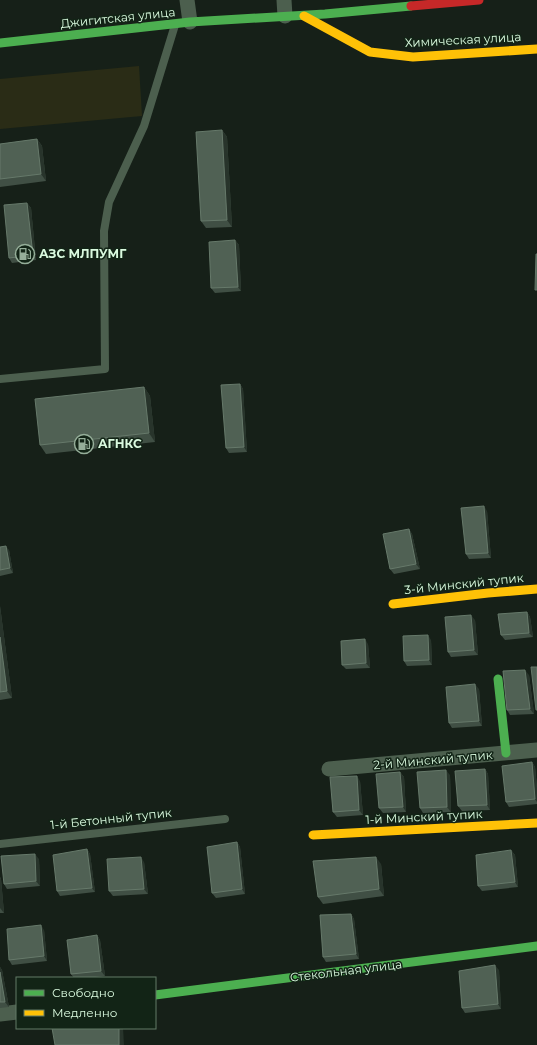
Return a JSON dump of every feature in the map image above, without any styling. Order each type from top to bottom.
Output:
[{"type":"street","points":[[183,23],[188,0]]},
{"type":"street","points":[[284,0],[285,16]]},
{"type":"street","points":[[325,14],[346,0]]},
{"type":"street","name":"Джигитская улица","points":[[0,43],[183,23],[304,16],[479,0]]},
{"type":"street","name":"Химическая улица","points":[[304,16],[370,52],[413,57],[537,49]]},
{"type":"street","name":"3-й Минский тупик","points":[[393,604],[537,589]]},
{"type":"street","points":[[498,679],[506,753]]},
{"type":"street","name":"2-й Минский тупик","points":[[329,769],[537,750]]},
{"type":"street","name":"1-й Минский тупик","points":[[313,835],[537,823]]},
{"type":"street","name":"Стекольная улица","points":[[156,995],[537,946]]},
{"type":"street","points":[[0,1014],[16,1012]]},
{"type":"lane","points":[[0,379],[105,369],[104,231],[109,202],[144,126],[183,23]]},
{"type":"lane","name":"1-й Бетонный тупик","points":[[0,844],[226,819]]},
{"type":"green space","points":[[139,66],[142,116],[0,129],[0,79]]},
{"type":"building","points":[[222,130],[227,220],[201,221],[196,132]]},
{"type":"building","points":[[37,139],[41,174],[0,179],[0,144]]},
{"type":"building","points":[[27,203],[33,255],[9,258],[4,205]]},
{"type":"building","points":[[235,240],[238,287],[211,288],[209,242]]},
{"type":"building","points":[[536,254],[537,290],[535,290]]},
{"type":"building","points":[[240,384],[244,447],[226,448],[221,385]]},
{"type":"building","points":[[144,387],[149,433],[40,445],[35,399]]},
{"type":"building","points":[[484,506],[488,553],[466,554],[461,508]]},
{"type":"building","points":[[409,529],[416,564],[390,569],[383,534]]},
{"type":"building","points":[[6,546],[10,568],[0,570],[0,547]]},
{"type":"building","points":[[527,612],[529,633],[501,635],[498,614]]},
{"type":"building","points":[[471,615],[474,650],[448,652],[445,617]]},
{"type":"building","points":[[428,635],[429,660],[404,661],[403,636]]},
{"type":"building","points":[[0,637],[7,691],[0,692]]},
{"type":"building","points":[[365,639],[366,663],[342,665],[341,641]]},
{"type":"building","points":[[531,667],[537,667],[537,710],[536,710]]},
{"type":"building","points":[[525,670],[530,709],[507,710],[503,671]]},
{"type":"building","points":[[475,684],[479,721],[449,723],[446,687]]},
{"type":"building","points":[[532,762],[535,799],[506,802],[502,766]]},
{"type":"building","points":[[485,769],[487,805],[458,806],[455,771]]},
{"type":"building","points":[[446,770],[447,807],[420,808],[417,772]]},
{"type":"building","points":[[400,772],[403,807],[379,808],[376,774]]},
{"type":"building","points":[[357,776],[359,810],[333,812],[330,777]]},
{"type":"building","points":[[237,842],[242,889],[212,893],[207,847]]},
{"type":"building","points":[[87,849],[92,888],[57,891],[53,855]]},
{"type":"building","points":[[511,850],[515,882],[478,886],[476,855]]},
{"type":"building","points":[[35,854],[36,881],[4,884],[1,856]]},
{"type":"building","points":[[141,857],[144,889],[109,891],[107,859]]},
{"type":"building","points":[[376,857],[379,889],[318,897],[313,861]]},
{"type":"building","points":[[351,914],[356,954],[323,957],[320,915]]},
{"type":"building","points":[[41,925],[44,956],[9,960],[7,929]]},
{"type":"building","points":[[97,935],[101,971],[71,974],[67,940]]},
{"type":"building","points":[[495,965],[498,1004],[462,1008],[459,971]]},
{"type":"building","points":[[0,972],[5,1002],[0,1002]]},
{"type":"building","points":[[52,1029],[119,1029],[119,1045],[55,1045]]},
{"type":"traffic: fast","points":[[0,43],[190,22],[325,14],[411,6]]},
{"type":"traffic: fast","points":[[498,679],[506,753]]},
{"type":"traffic: fast","points":[[156,995],[537,946]]},
{"type":"traffic: slow","points":[[304,16],[370,52],[413,57],[537,49]]},
{"type":"traffic: slow","points":[[393,604],[537,589]]},
{"type":"traffic: slow","points":[[313,835],[537,823]]},
{"type":"traffic: jam","points":[[411,6],[479,0]]},
{"type":"place","name":"АЗС МЛПУМГ","points":[[25,254]]},
{"type":"place","name":"АГНКС","points":[[84,444]]}]
